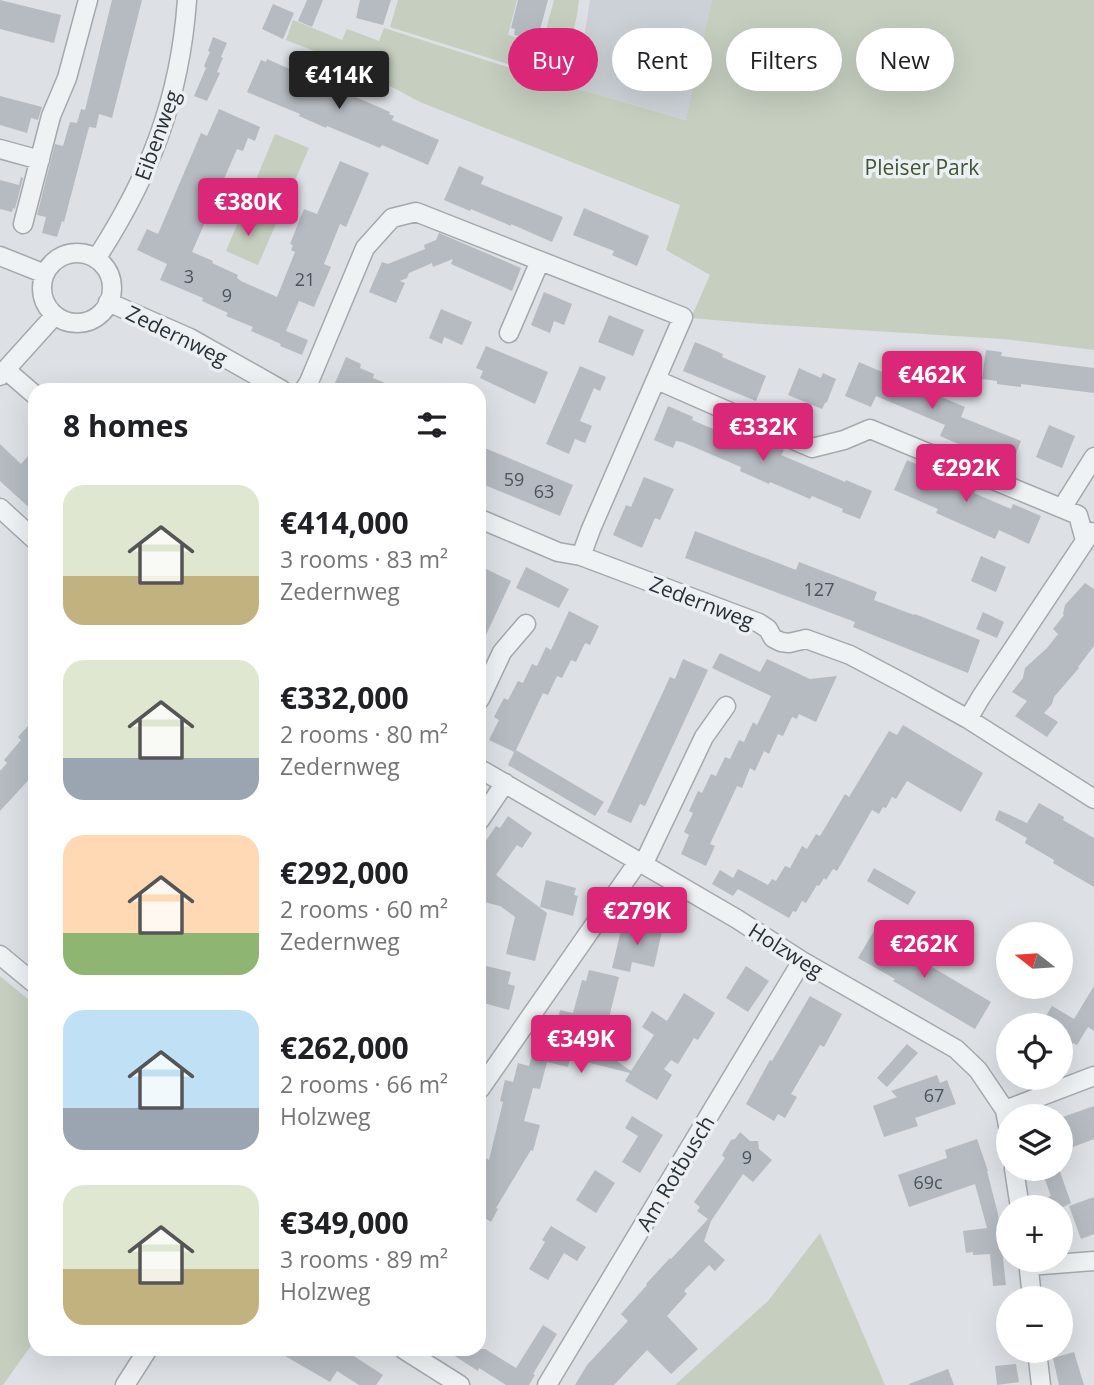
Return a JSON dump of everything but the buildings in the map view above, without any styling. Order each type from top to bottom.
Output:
[{"type":"street","points":[[23,225],[51,116],[67,78],[88,0]]},
{"type":"street","name":"Eibenweg","points":[[96,259],[137,190],[160,135],[177,79],[187,0]]},
{"type":"street","points":[[0,149],[40,160]]},
{"type":"street","points":[[308,383],[365,248],[392,218],[416,212],[683,317],[581,556]]},
{"type":"street","points":[[67,254],[87,254],[96,259],[110,278],[108,302],[99,314],[89,320],[65,321],[55,315],[42,295],[44,274],[50,265],[67,254]]},
{"type":"street","points":[[0,256],[44,274]]},
{"type":"street","points":[[509,333],[540,261]]},
{"type":"street","name":"Zedernweg","points":[[108,302],[190,338],[270,383]]},
{"type":"street","points":[[28,391],[3,373],[55,315]]},
{"type":"street","points":[[657,380],[812,448],[844,440],[870,429],[1078,515],[1090,533],[968,719]]},
{"type":"street","points":[[1062,508],[1094,457]]},
{"type":"street","points":[[0,508],[28,534]]},
{"type":"street","name":"Zedernweg","points":[[486,522],[558,552],[581,556],[759,624],[781,642],[806,639],[849,655],[968,719],[1094,799]]},
{"type":"street","points":[[486,686],[502,652],[526,624]]},
{"type":"street","points":[[486,1080],[640,863],[704,737],[726,706]]},
{"type":"street","name":"Holzweg","points":[[486,772],[737,919],[802,961],[956,1049],[978,1070],[998,1104]]},
{"type":"street","points":[[486,811],[505,783]]},
{"type":"street","points":[[1,957],[28,979]]},
{"type":"street","name":"Am Rotbusch","points":[[547,1385],[802,961]]},
{"type":"street","points":[[1035,1104],[1094,1076]]},
{"type":"street","points":[[1073,1262],[1094,1261]]},
{"type":"street","points":[[125,1385],[144,1356]]},
{"type":"street","points":[[414,1356],[460,1385]]},
{"type":"street","points":[[1038,1363],[1041,1385]]},
{"type":"shaded area","points":[[590,0],[712,0],[706,28],[612,28],[612,91],[693,91],[687,120],[586,91],[598,91],[598,28],[586,28]]},
{"type":"green space","points":[[398,0],[517,0],[508,28],[508,64],[390,27]]},
{"type":"green space","points":[[554,0],[579,0],[574,28],[546,28]]},
{"type":"green space","name":"Pleiser Park","points":[[712,0],[1094,0],[1094,350],[1003,339],[691,318],[710,275],[666,250],[680,205],[420,102],[350,65],[286,40],[293,20],[342,40],[347,29],[379,41],[384,28],[508,67],[508,91],[585,91],[686,120],[692,91],[712,91],[712,28],[706,28]]},
{"type":"green space","points":[[275,134],[309,148],[258,265],[226,251]]},
{"type":"green space","points":[[0,976],[28,999],[28,1350],[3,1385],[0,1385]]},
{"type":"green space","points":[[820,1233],[885,1385],[675,1385],[768,1301]]}]
